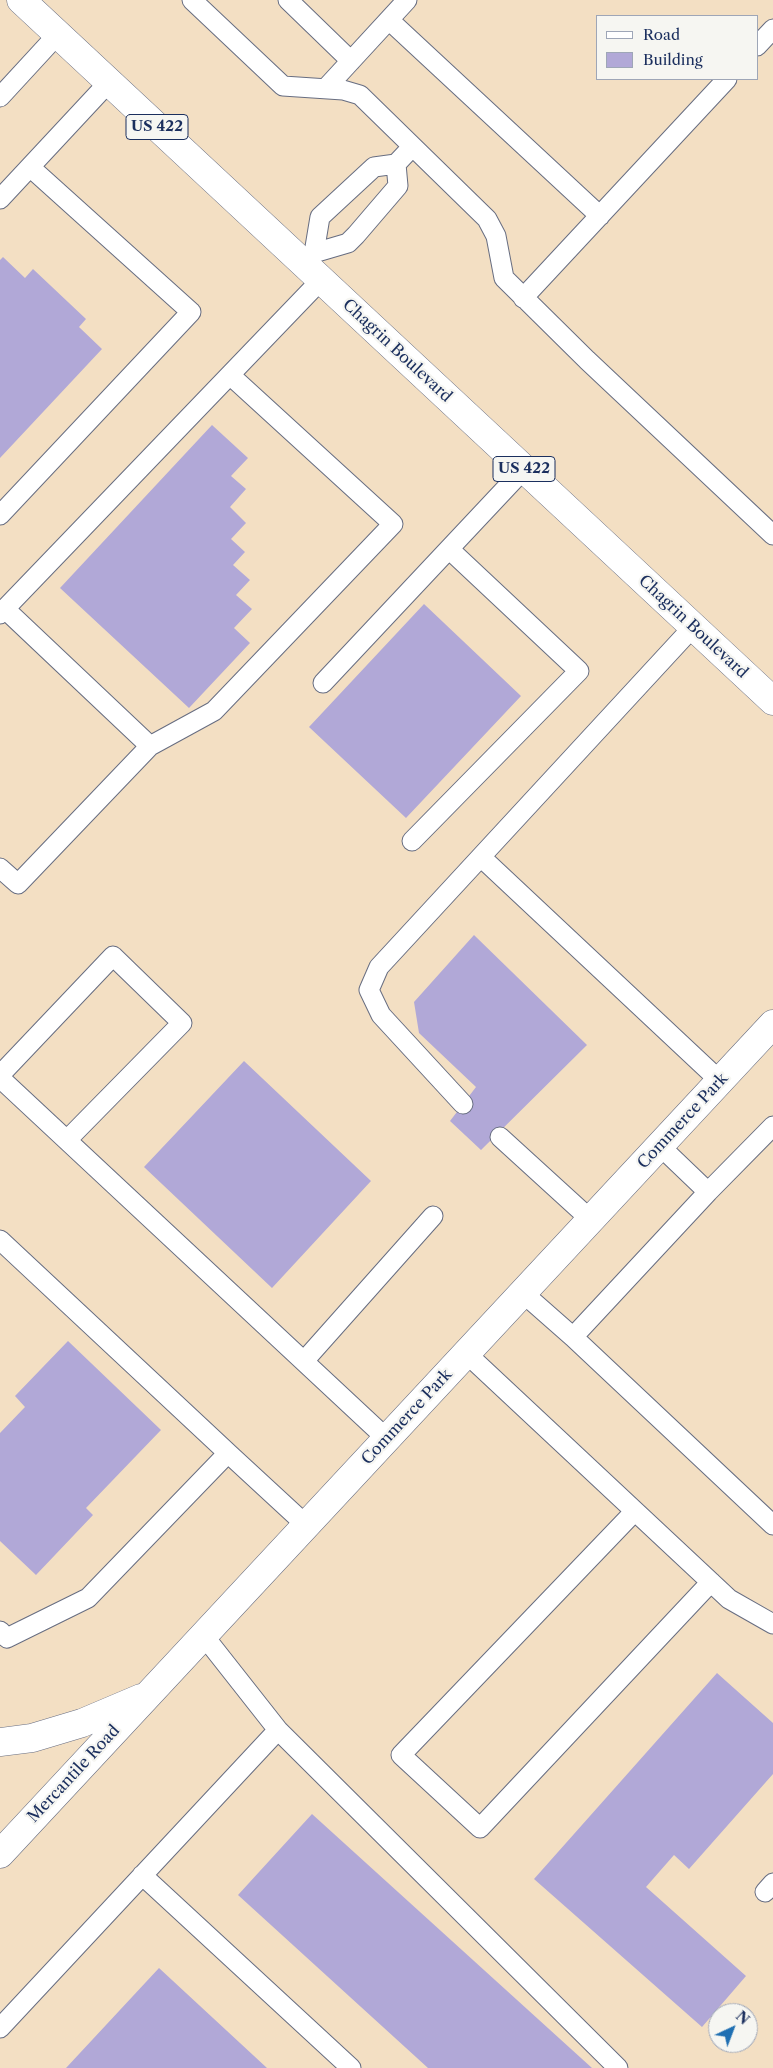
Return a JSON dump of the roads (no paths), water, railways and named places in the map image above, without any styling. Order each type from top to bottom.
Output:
[{"type":"street","name":"Chagrin Boulevard","points":[[21,0],[312,265],[524,469],[773,701]]},
{"type":"street","name":"Commerce Park","points":[[0,1742],[32,1738],[82,1722],[149,1695],[773,1024]]},
{"type":"street","name":"Mercantile Road","points":[[0,1854],[149,1695]]},
{"type":"lane","points":[[192,0],[283,86],[326,88],[360,95],[487,219],[496,236],[504,278],[652,423],[773,535]]},
{"type":"lane","points":[[288,0],[352,60]]},
{"type":"lane","points":[[326,88],[407,0]]},
{"type":"lane","points":[[389,20],[600,216]]},
{"type":"lane","points":[[758,45],[773,29]]},
{"type":"lane","points":[[0,96],[58,34]]},
{"type":"lane","points":[[523,298],[726,80]]},
{"type":"lane","points":[[0,199],[109,82]]},
{"type":"lane","points":[[312,265],[320,217],[374,168],[396,164],[412,147]]},
{"type":"lane","points":[[150,746],[2,611],[230,375],[312,265],[348,243],[356,235],[398,186],[396,164]]},
{"type":"lane","points":[[0,515],[191,312],[30,167]]},
{"type":"lane","points":[[0,868],[18,884],[150,746],[214,711],[393,524],[230,375]]},
{"type":"lane","points":[[323,683],[524,469]]},
{"type":"lane","points":[[412,841],[579,671],[448,550]]},
{"type":"lane","points":[[463,1104],[381,1015],[369,990],[379,967],[693,626]]},
{"type":"lane","points":[[480,857],[720,1081]]},
{"type":"lane","points":[[67,1140],[182,1023],[113,956],[0,1076],[67,1140],[387,1439]]},
{"type":"lane","points":[[573,1337],[708,1192],[773,1126]]},
{"type":"lane","points":[[500,1137],[591,1220]]},
{"type":"lane","points":[[660,1146],[708,1192]]},
{"type":"lane","points":[[304,1361],[434,1216]]},
{"type":"lane","points":[[0,1240],[306,1526]]},
{"type":"lane","points":[[524,1293],[773,1525]]},
{"type":"lane","points":[[466,1354],[729,1600],[773,1624]]},
{"type":"lane","points":[[0,1631],[7,1638],[88,1598],[228,1453]]},
{"type":"lane","points":[[635,1511],[401,1755],[480,1828],[711,1582]]},
{"type":"lane","points":[[204,1636],[278,1730],[618,2068]]},
{"type":"lane","points":[[0,2028],[278,1730]]},
{"type":"lane","points":[[142,1876],[351,2068]]}]
